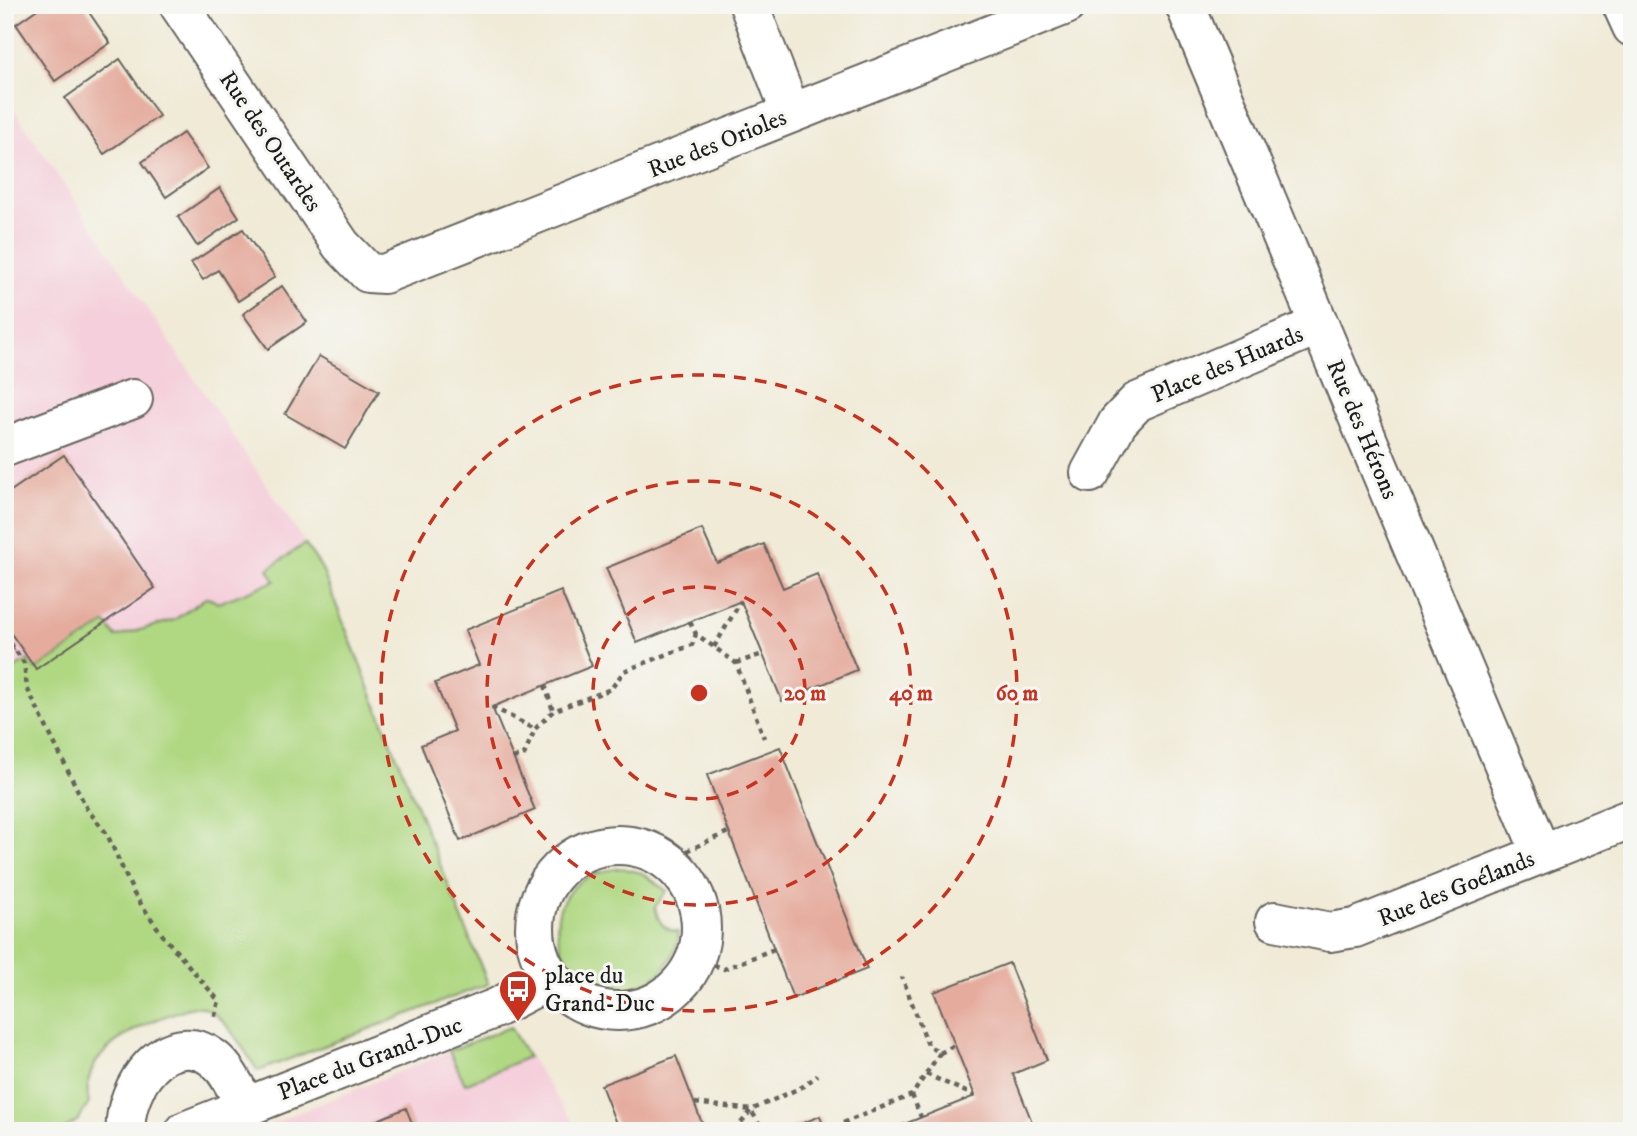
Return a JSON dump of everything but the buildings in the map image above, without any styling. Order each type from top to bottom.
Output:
[{"type":"street","name":"Rue des Outardes","points":[[179,5],[341,245],[368,273]]},
{"type":"street","points":[[749,5],[791,113]]},
{"type":"street","name":"Rue des Orioles","points":[[368,273],[384,274],[401,269],[1066,5]]},
{"type":"street","name":"Rue des Hérons","points":[[1185,5],[1541,853]]},
{"type":"street","points":[[1622,5],[1632,27]]},
{"type":"street","name":"Place des Huards","points":[[1090,473],[1118,422],[1137,402],[1320,325]]},
{"type":"street","points":[[5,447],[133,399]]},
{"type":"street","name":"Rue des Goélands","points":[[1275,921],[1330,932],[1355,928],[1632,818]]},
{"type":"street","points":[[624,845],[652,852],[674,867],[692,889],[700,916],[695,958],[687,974],[666,996],[639,1008],[609,1011],[569,995],[550,976],[536,939],[536,911],[547,885],[567,862],[594,848],[624,845]]},
{"type":"street","name":"Place du Grand-Duc","points":[[186,1131],[496,1008],[536,987],[550,976]]},
{"type":"street","points":[[126,1131],[130,1103],[152,1064],[163,1054],[176,1049],[203,1052],[225,1071],[246,1107]]},
{"type":"path","points":[[715,647],[741,601]]},
{"type":"path","points":[[690,622],[696,634],[736,663],[764,738]]},
{"type":"path","points":[[513,758],[524,755],[535,729],[553,711],[611,689],[624,671],[692,645],[696,634]]},
{"type":"path","points":[[9,637],[24,663],[27,688],[87,809],[107,834],[134,894],[164,937],[219,1001],[203,1052]]},
{"type":"path","points":[[5,656],[15,649]]},
{"type":"path","points":[[736,663],[763,654]]},
{"type":"path","points":[[545,685],[553,711]]},
{"type":"path","points":[[492,707],[535,729]]},
{"type":"path","points":[[674,867],[689,850],[728,832]]},
{"type":"path","points":[[695,958],[724,969],[774,949]]},
{"type":"path","points":[[902,977],[928,1045],[940,1053]]},
{"type":"path","points":[[843,1123],[912,1095],[940,1053],[955,1045]]},
{"type":"path","points":[[926,1074],[975,1097]]},
{"type":"path","points":[[735,1131],[751,1110],[802,1087],[818,1075]]},
{"type":"path","points":[[912,1095],[921,1117]]},
{"type":"path","points":[[695,1102],[751,1110]]},
{"type":"path","points":[[751,1110],[763,1131]]},
{"type":"shaded area","points":[[5,97],[321,567],[5,692]]},
{"type":"shaded area","points":[[510,1027],[579,1131],[253,1131]]},
{"type":"green space","points":[[305,544],[321,567],[488,984],[258,1071],[235,1037],[215,1014],[203,1007],[184,1010],[141,1027],[112,1045],[92,1070],[88,1086],[89,1103],[78,1120],[62,1131],[5,1131],[5,674],[28,660],[36,670],[106,623],[116,637],[174,620],[207,597],[218,603],[275,581],[268,569]]},
{"type":"green space","points":[[622,868],[642,873],[667,891],[655,907],[656,912],[665,927],[678,932],[674,952],[664,969],[654,978],[624,991],[597,987],[576,972],[562,950],[557,924],[564,899],[585,879]]},
{"type":"green space","points":[[510,1027],[528,1057],[465,1084],[449,1051]]},
{"type":"place","name":"place du Grand-Duc","points":[[518,1023]]}]
